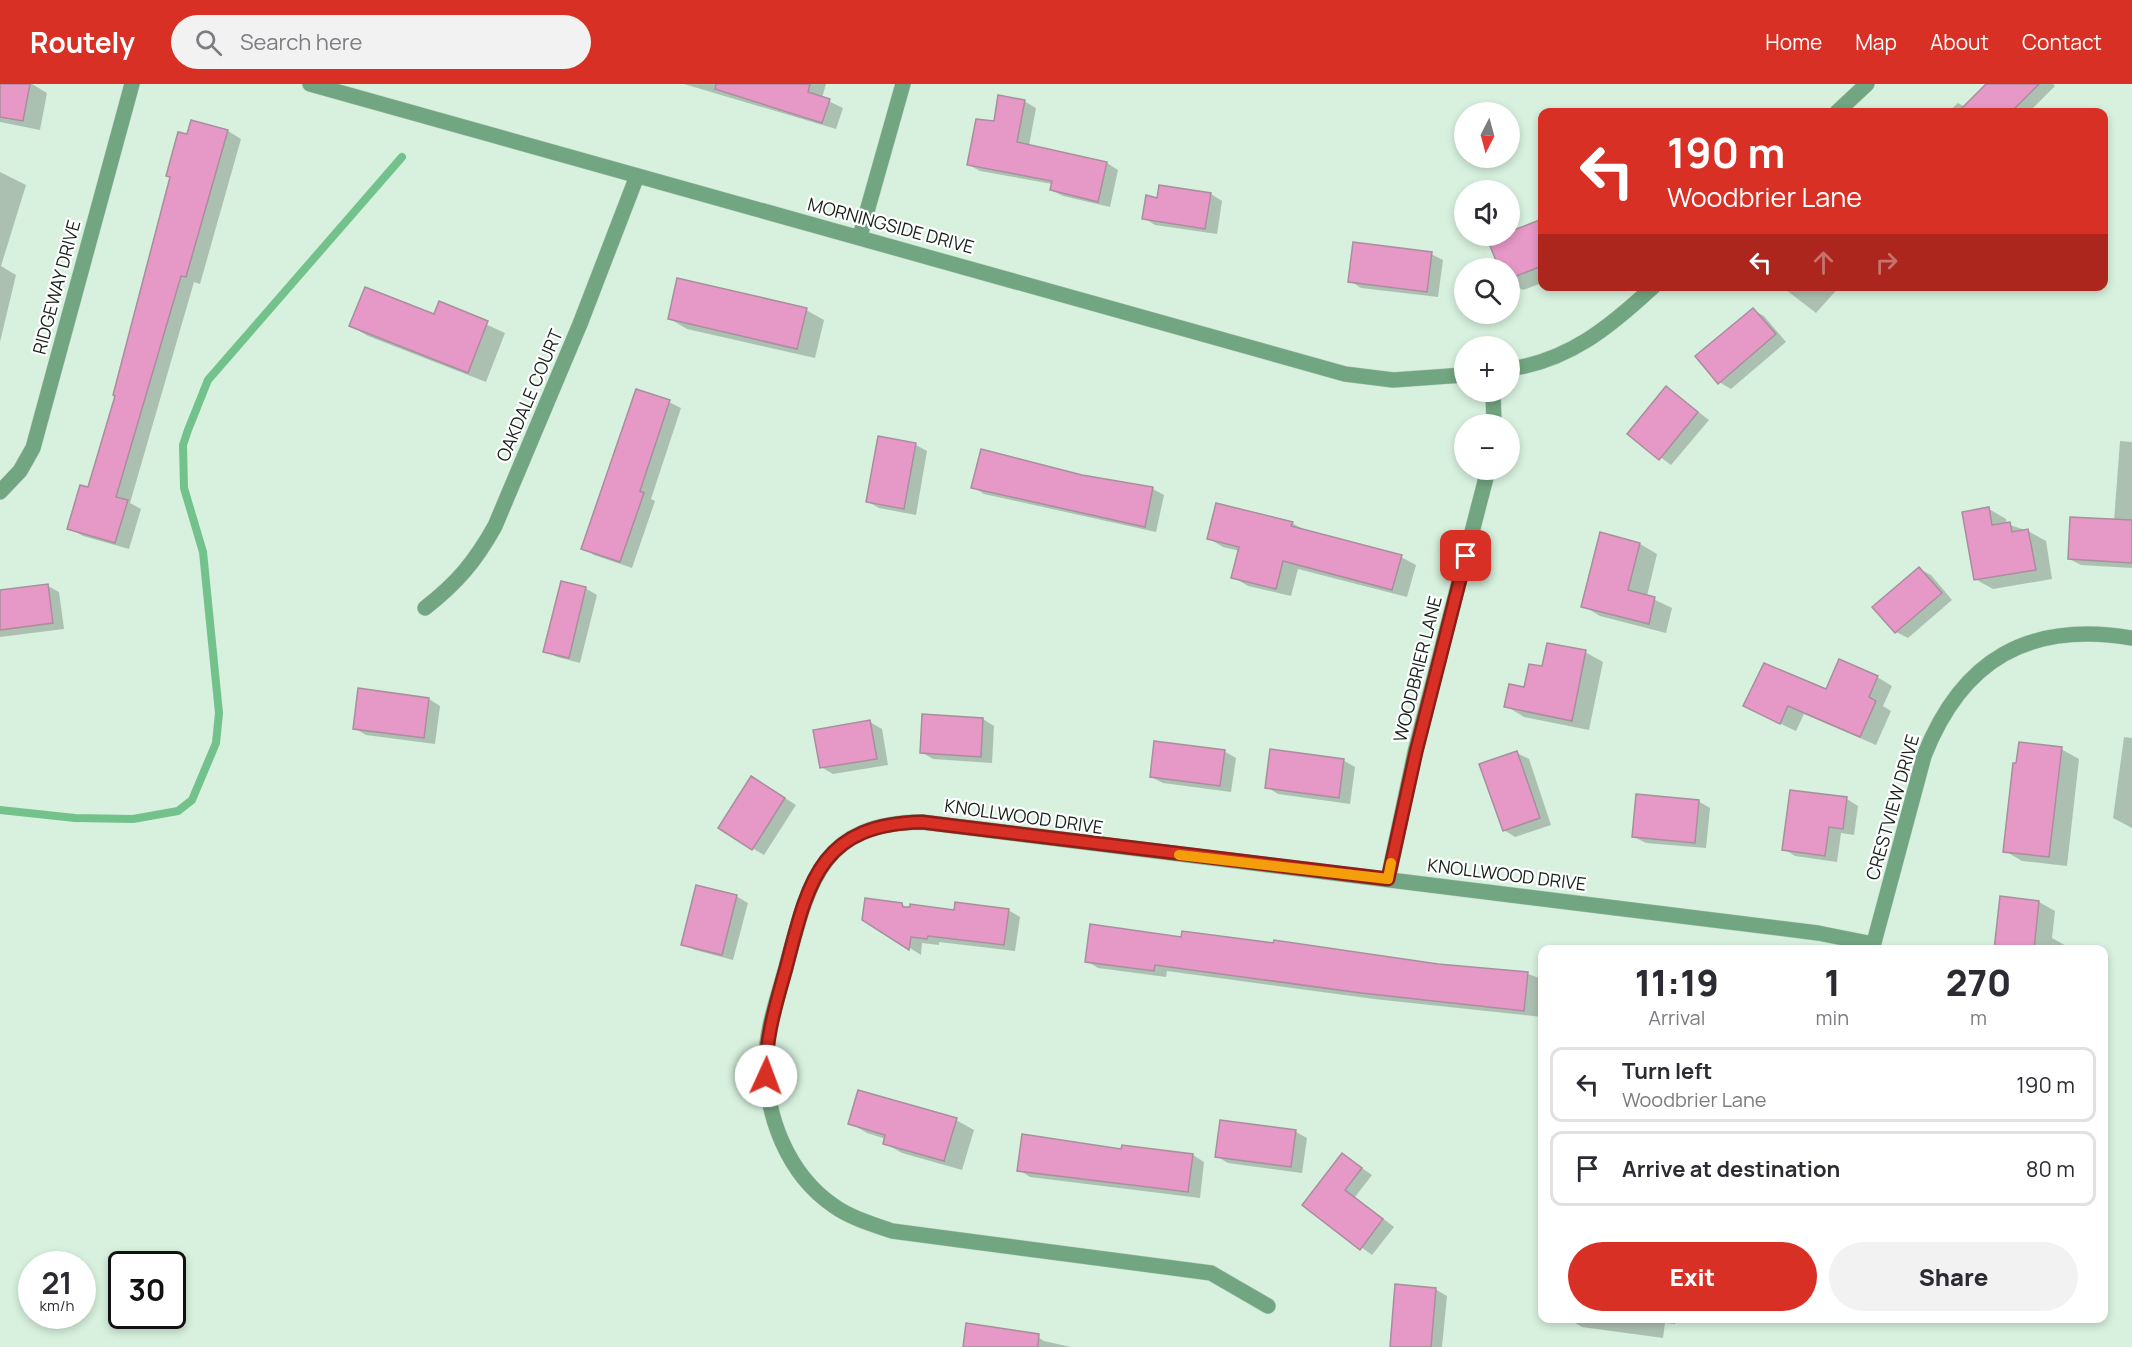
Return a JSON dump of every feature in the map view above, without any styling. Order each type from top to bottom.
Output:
[{"type":"street","name":"RIDGEWAY DRIVE","points":[[0,492],[20,471],[33,448],[132,84]]},
{"type":"street","name":"MORNINGSIDE DRIVE","points":[[310,84],[860,236],[1345,374],[1393,380],[1454,376]]},
{"type":"street","points":[[860,236],[903,84]]},
{"type":"street","points":[[1841,108],[1867,84]]},
{"type":"street","name":"OAKDALE COURT","points":[[425,608],[454,585],[477,557],[495,526],[580,324],[637,176]]},
{"type":"street","points":[[1520,367],[1550,360],[1584,344],[1615,323],[1649,291]]},
{"type":"street","name":"WOODBRIER LANE","points":[[1388,879],[1416,752],[1485,480]]},
{"type":"street","name":"CRESTVIEW DRIVE","points":[[1872,945],[1924,756],[1936,725],[1954,696],[1978,672],[1996,659],[2036,640],[2069,633],[2103,633],[2132,638]]},
{"type":"street","name":"KNOLLWOOD DRIVE","points":[[1268,1306],[1211,1273],[892,1231],[862,1221],[834,1206],[808,1184],[790,1159],[776,1127],[767,1093],[766,1058],[771,1023],[805,896],[825,861],[845,842],[869,829],[895,822],[922,822],[1818,933],[1868,945]]},
{"type":"building","points":[[0,84],[30,84],[23,121],[0,117]]},
{"type":"building","points":[[716,84],[810,84],[808,92],[830,99],[822,123],[715,89]]},
{"type":"building","points":[[1986,84],[2039,84],[2015,108],[1962,108]]},
{"type":"building","points":[[998,95],[1025,100],[1017,142],[1107,162],[1098,202],[1050,190],[1052,181],[967,165],[976,119],[994,121]]},
{"type":"building","points":[[191,120],[228,130],[186,277],[181,276],[116,497],[128,500],[115,543],[67,529],[80,485],[88,487],[115,396],[113,395],[170,177],[166,176],[178,132],[187,134]]},
{"type":"building","points":[[1159,185],[1211,193],[1205,229],[1142,219],[1146,195],[1157,198]]},
{"type":"building","points":[[1538,221],[1538,268],[1520,275],[1520,258],[1495,258],[1490,246],[1520,246],[1520,228]]},
{"type":"building","points":[[1353,242],[1432,252],[1427,292],[1348,282]]},
{"type":"building","points":[[677,278],[807,308],[797,349],[668,319]]},
{"type":"building","points":[[365,287],[434,314],[439,301],[488,321],[468,373],[349,326]]},
{"type":"building","points":[[1753,308],[1776,334],[1718,384],[1695,356]]},
{"type":"building","points":[[1666,386],[1698,412],[1659,460],[1627,434]]},
{"type":"building","points":[[636,389],[670,400],[640,491],[644,493],[620,562],[581,549]]},
{"type":"building","points":[[878,436],[916,443],[904,509],[866,502]]},
{"type":"building","points":[[981,449],[1082,475],[1153,487],[1145,527],[971,488]]},
{"type":"building","points":[[1216,503],[1293,522],[1291,526],[1402,555],[1392,590],[1283,561],[1276,589],[1231,578],[1239,547],[1207,539]]},
{"type":"building","points":[[1989,507],[1992,525],[2010,522],[2012,532],[2028,529],[2036,570],[1974,580],[1962,512]]},
{"type":"building","points":[[2070,517],[2132,520],[2132,563],[2068,559]]},
{"type":"building","points":[[1600,532],[1640,543],[1628,590],[1655,597],[1649,624],[1581,607]]},
{"type":"building","points":[[1919,567],[1942,593],[1895,633],[1872,607]]},
{"type":"building","points":[[561,581],[586,587],[569,658],[543,652]]},
{"type":"building","points":[[48,584],[53,623],[0,630],[0,590]]},
{"type":"building","points":[[1547,643],[1586,650],[1572,721],[1504,707],[1509,684],[1524,687],[1529,664],[1542,666]]},
{"type":"building","points":[[1839,659],[1878,676],[1869,697],[1876,701],[1860,737],[1788,706],[1780,724],[1743,706],[1764,663],[1826,689]]},
{"type":"building","points":[[358,688],[429,698],[424,738],[353,729]]},
{"type":"building","points":[[922,714],[983,718],[981,757],[920,753]]},
{"type":"building","points":[[870,720],[877,759],[820,768],[813,730]]},
{"type":"building","points":[[1154,741],[1225,750],[1220,786],[1150,777]]},
{"type":"building","points":[[2019,742],[2062,747],[2049,857],[2003,852],[2013,763],[2016,763]]},
{"type":"building","points":[[1270,749],[1344,759],[1339,798],[1265,788]]},
{"type":"building","points":[[1517,751],[1540,818],[1503,831],[1479,764]]},
{"type":"building","points":[[751,776],[785,798],[752,850],[718,828]]},
{"type":"building","points":[[1790,790],[1847,797],[1843,829],[1829,827],[1825,856],[1782,850]]},
{"type":"building","points":[[1636,794],[1699,800],[1695,843],[1632,837]]},
{"type":"building","points":[[696,885],[737,895],[722,955],[681,945]]},
{"type":"building","points":[[2000,896],[2039,901],[2035,945],[1995,945]]},
{"type":"building","points":[[865,898],[902,903],[903,907],[910,907],[910,904],[954,910],[955,902],[1009,909],[1004,945],[928,936],[927,939],[911,937],[909,950],[862,920]]},
{"type":"building","points":[[1090,924],[1181,937],[1182,931],[1273,943],[1274,940],[1438,964],[1528,972],[1524,1011],[1361,993],[1155,965],[1154,971],[1085,962]]},
{"type":"building","points":[[858,1090],[957,1118],[944,1161],[883,1144],[885,1135],[848,1124]]},
{"type":"building","points":[[1220,1120],[1296,1130],[1291,1167],[1215,1157]]},
{"type":"building","points":[[1022,1134],[1121,1149],[1122,1145],[1193,1154],[1188,1192],[1017,1171]]},
{"type":"building","points":[[1342,1153],[1362,1168],[1345,1190],[1383,1219],[1360,1250],[1302,1205]]},
{"type":"building","points":[[1395,1284],[1436,1288],[1431,1347],[1390,1347]]},
{"type":"building","points":[[966,1323],[1039,1334],[1038,1347],[963,1347]]},
{"type":"waterway","points":[[0,810],[75,818],[133,819],[178,811],[192,800],[216,743],[219,713],[203,552],[184,488],[183,445],[208,380],[402,157]]},
{"type":"slow traffic","points":[[1179,855],[1388,879],[1391,863]]},
{"type":"route","points":[[766,1076],[771,1023],[810,883],[825,861],[845,842],[869,829],[895,822],[922,822],[1388,879],[1416,752],[1466,556]]}]
